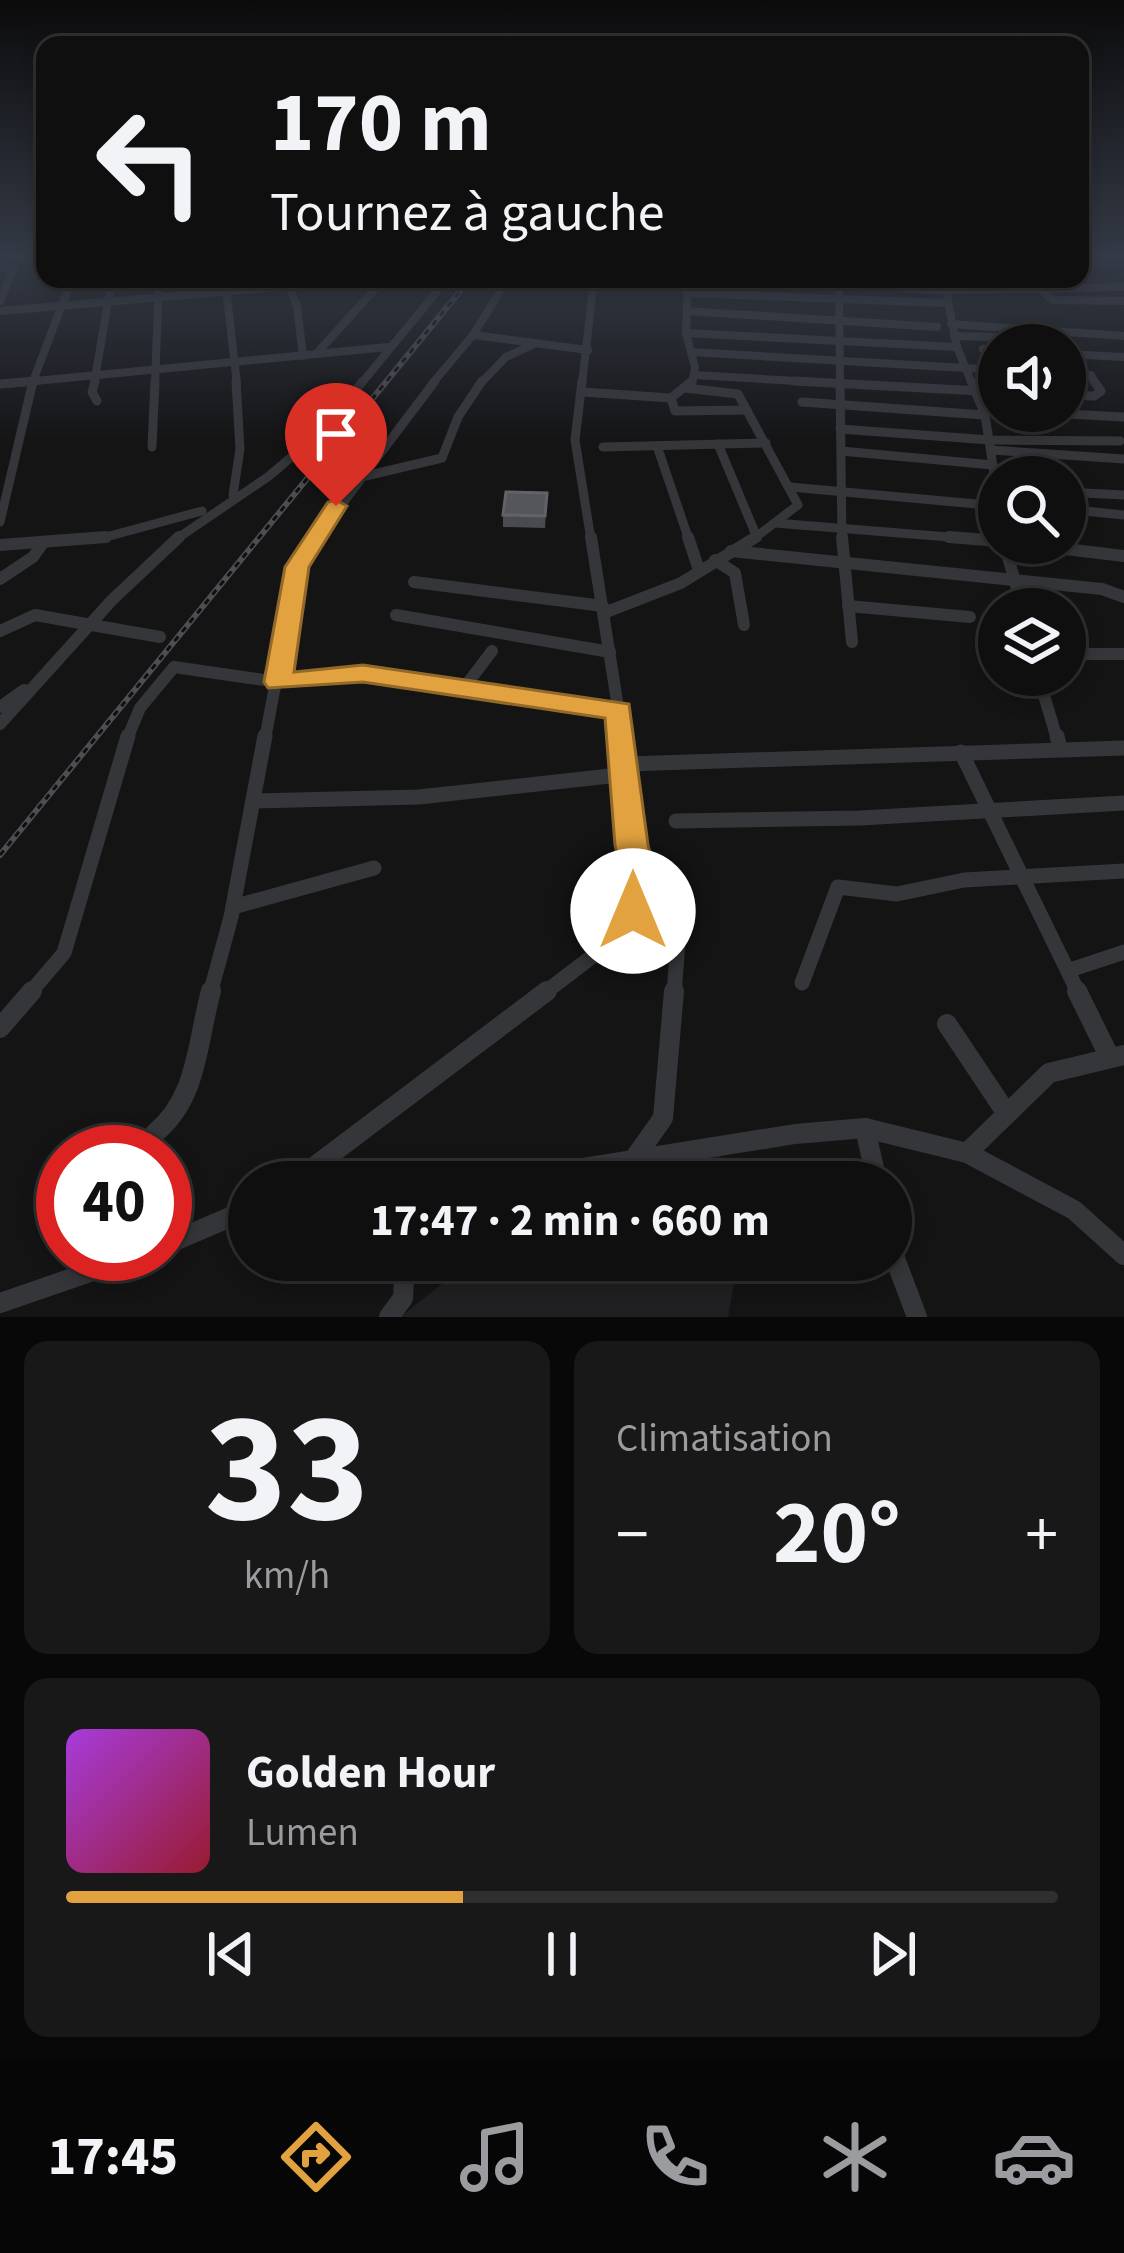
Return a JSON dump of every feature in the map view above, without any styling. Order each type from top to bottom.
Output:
[{"type":"street","points":[[0,522],[4,486],[33,381],[56,320]]},
{"type":"street","points":[[97,401],[92,392],[106,320]]},
{"type":"street","points":[[152,447],[156,320]]},
{"type":"street","points":[[230,320],[236,362],[240,479],[233,496]]},
{"type":"street","points":[[296,320],[303,356]]},
{"type":"street","points":[[316,355],[347,320]]},
{"type":"street","points":[[0,724],[112,600],[214,507],[269,476],[322,431],[352,400],[410,320]]},
{"type":"street","points":[[164,1125],[190,1090],[197,1044],[233,907],[298,564],[397,426],[482,320]]},
{"type":"street","points":[[322,1161],[606,946],[621,931],[637,899],[641,885],[632,845],[627,769],[575,440],[591,320]]},
{"type":"street","points":[[583,392],[671,398],[691,386],[694,374],[687,320]]},
{"type":"street","points":[[839,320],[842,562],[852,642]]},
{"type":"street","points":[[845,320],[937,327]]},
{"type":"street","points":[[950,320],[978,399]]},
{"type":"street","points":[[952,330],[1124,336]]},
{"type":"street","points":[[952,330],[978,333]]},
{"type":"street","points":[[686,333],[957,347]]},
{"type":"street","points":[[473,334],[588,350]]},
{"type":"street","points":[[361,478],[442,458],[451,430],[494,366],[514,350],[532,345]]},
{"type":"street","points":[[0,384],[388,346]]},
{"type":"street","points":[[691,352],[978,369]]},
{"type":"street","points":[[1086,355],[1124,357]]},
{"type":"street","points":[[694,374],[978,391]]},
{"type":"street","points":[[1086,375],[1091,375],[1101,392],[1086,396]]},
{"type":"street","points":[[414,582],[603,610],[634,605],[776,524],[798,505],[738,394],[685,388]]},
{"type":"street","points":[[1094,396],[1106,416]]},
{"type":"street","points":[[671,398],[676,411],[747,410]]},
{"type":"street","points":[[802,402],[978,412]]},
{"type":"street","points":[[1086,415],[1124,417]]},
{"type":"street","points":[[840,429],[1124,459]]},
{"type":"street","points":[[0,431],[20,430]]},
{"type":"street","points":[[988,432],[992,456]]},
{"type":"street","points":[[991,445],[1120,441]]},
{"type":"street","points":[[603,448],[766,443]]},
{"type":"street","points":[[718,444],[756,535]]},
{"type":"street","points":[[657,446],[699,570]]},
{"type":"street","points":[[841,451],[978,464]]},
{"type":"street","points":[[0,456],[13,454]]},
{"type":"street","points":[[790,487],[978,502]]},
{"type":"street","points":[[1086,493],[1124,495]]},
{"type":"street","points":[[0,544],[106,537],[214,507]]},
{"type":"street","points":[[1086,511],[1124,515]]},
{"type":"street","points":[[776,524],[978,540]]},
{"type":"street","points":[[0,579],[32,557],[43,543]]},
{"type":"street","points":[[730,551],[1102,589],[1124,598]]},
{"type":"street","points":[[1086,551],[1124,556]]},
{"type":"street","points":[[715,560],[735,573],[744,625]]},
{"type":"street","points":[[1010,564],[1018,588]]},
{"type":"street","points":[[848,606],[970,617]]},
{"type":"street","points":[[0,631],[21,617],[35,615],[160,637]]},
{"type":"street","points":[[396,615],[610,652]]},
{"type":"street","points":[[464,688],[492,651]]},
{"type":"street","points":[[1086,654],[1124,654]]},
{"type":"street","points":[[0,1028],[64,953],[98,849],[115,770],[143,703],[174,667],[278,682],[363,673],[619,711]]},
{"type":"street","points":[[0,707],[40,681]]},
{"type":"street","points":[[1044,696],[1060,748]]},
{"type":"street","points":[[254,801],[419,797],[627,769],[1124,748]]},
{"type":"street","points":[[961,752],[1117,1056],[1049,1073],[967,1153]]},
{"type":"street","points":[[676,821],[860,818],[1124,802]]},
{"type":"street","points":[[233,907],[257,905],[338,874],[374,868]]},
{"type":"street","points":[[802,983],[838,886],[897,894],[964,880],[1124,871]]},
{"type":"street","points":[[634,1160],[663,1118],[679,929],[674,916],[637,899]]},
{"type":"street","points":[[1070,970],[1124,952]]},
{"type":"street","points":[[947,1024],[1007,1114]]},
{"type":"street","points":[[628,1161],[835,1128],[865,1128],[967,1153],[1074,1210],[1124,1255]]},
{"type":"street","points":[[865,1128],[873,1161]]},
{"type":"street","points":[[192,1237],[228,1227]]},
{"type":"street","points":[[0,1303],[64,1281]]},
{"type":"street","points":[[389,1317],[403,1298],[404,1281]]},
{"type":"street","points":[[903,1281],[916,1317]]},
{"type":"shaded area","points":[[720,1153],[721,1161],[683,1161]]},
{"type":"shaded area","points":[[446,1281],[734,1281],[728,1317],[400,1317]]},
{"type":"building","points":[[506,492],[547,493],[545,516],[503,515]]},
{"type":"railway","points":[[0,855],[436,320]]},
{"type":"route","points":[[336,506],[297,567],[278,682],[363,673],[619,711],[632,845],[641,885],[633,911]]}]
